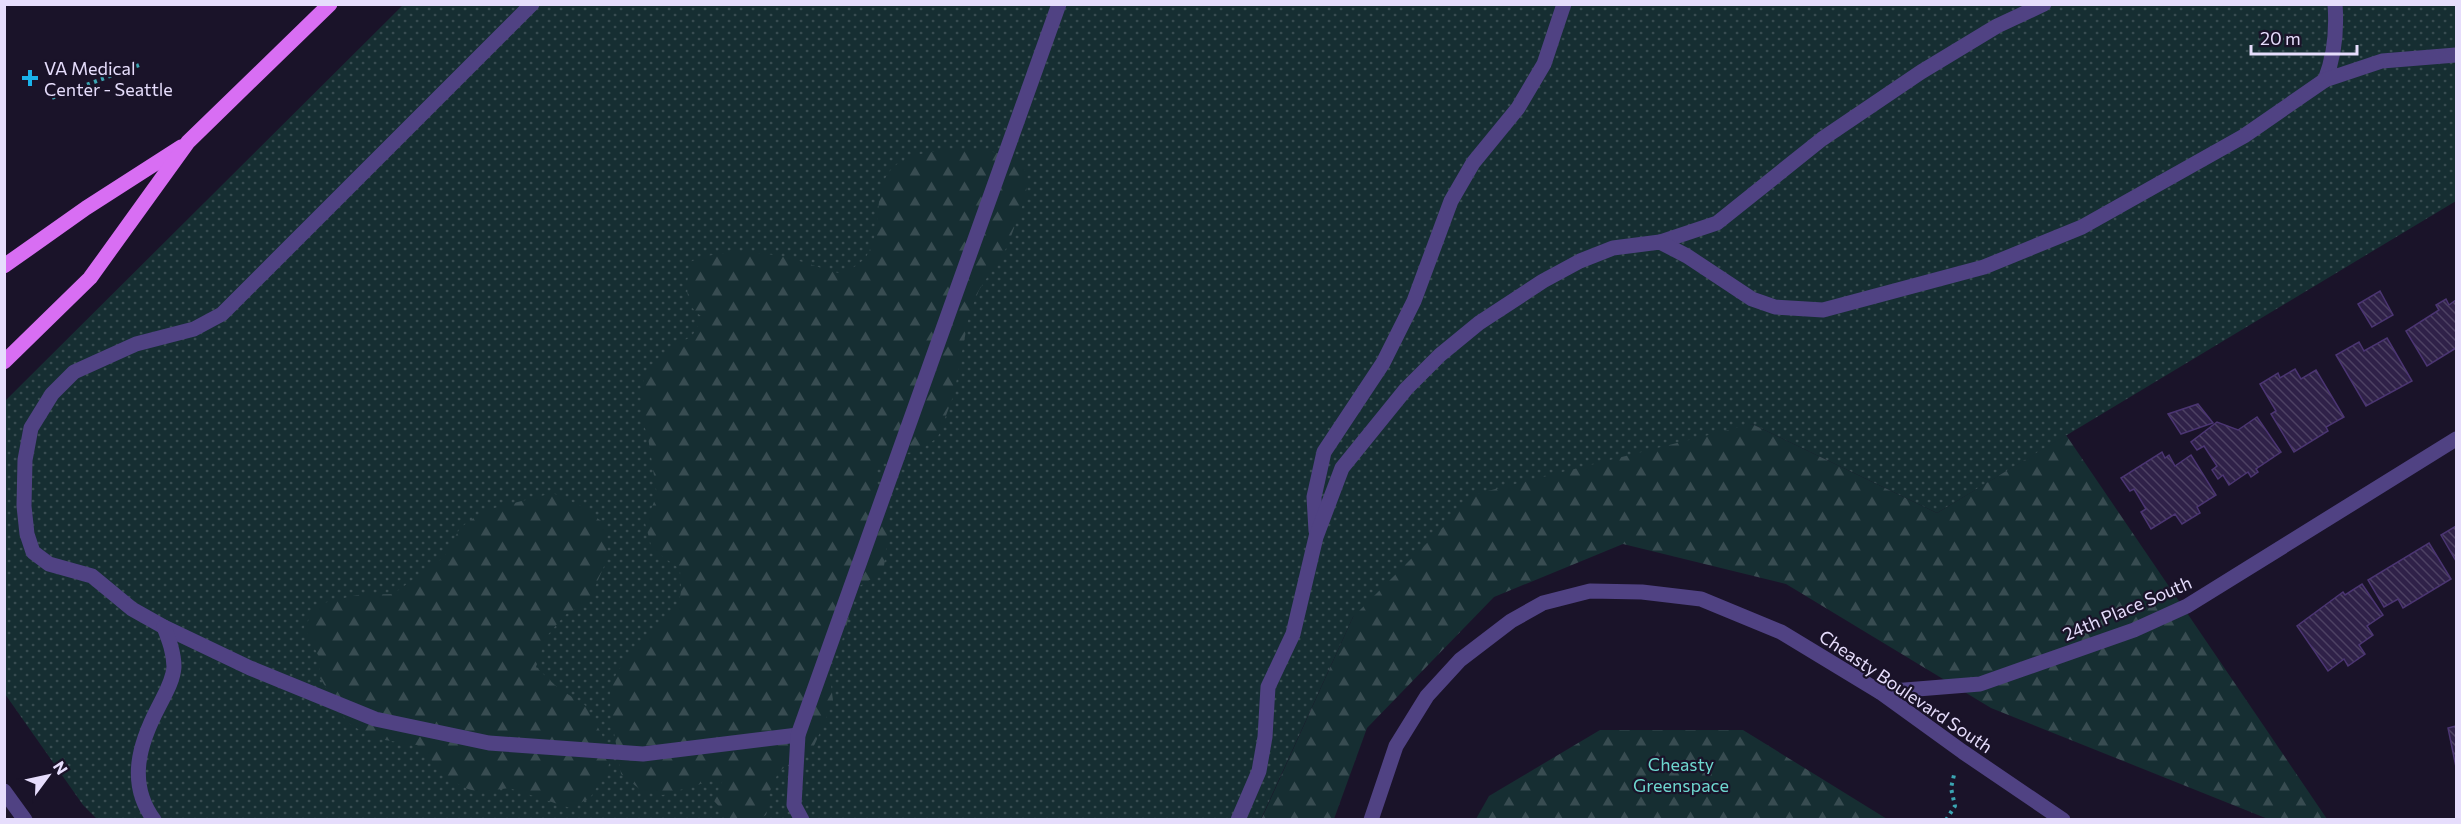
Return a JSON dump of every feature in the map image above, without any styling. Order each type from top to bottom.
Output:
[{"type":"main road","points":[[4,362],[90,278],[188,142],[330,4]]},
{"type":"main road","points":[[4,266],[86,208],[188,142]]},
{"type":"street","points":[[531,4],[222,314],[194,329],[136,344],[74,372],[52,394],[31,428],[25,460],[24,506],[27,534],[33,552],[50,564],[92,576],[132,609],[164,627],[250,668],[375,719],[489,743],[643,754],[798,735]]},
{"type":"street","points":[[802,819],[794,805],[798,735],[1059,4]]},
{"type":"street","points":[[1316,537],[1314,497],[1324,452],[1383,363],[1414,302],[1450,201],[1473,163],[1518,108],[1544,64],[1564,4]]},
{"type":"street","points":[[1238,819],[1259,771],[1265,737],[1268,687],[1293,634],[1316,537],[1342,468],[1406,389],[1440,356],[1512,300],[1580,261],[1613,248],[1660,242],[1717,223],[1822,139],[1921,72],[1997,26],[2044,4]]},
{"type":"street","points":[[2325,80],[2333,61],[2337,24],[2335,4]]},
{"type":"street","points":[[1660,242],[1687,256],[1752,299],[1775,307],[1823,310],[1984,267],[2082,227],[2244,136],[2325,80],[2382,61],[2457,55]]},
{"type":"street","name":"24th Place South","points":[[1880,692],[1980,684],[2134,630],[2187,606],[2457,439]]},
{"type":"street","name":"Cheasty Boulevard South","points":[[1371,819],[1396,746],[1427,696],[1460,660],[1511,621],[1543,603],[1590,591],[1642,592],[1701,599],[1781,632],[1880,692],[2063,819]]},
{"type":"street","points":[[154,819],[143,805],[136,780],[142,745],[151,721],[170,685],[174,668],[172,646],[164,627]]},
{"type":"street","points":[[4,791],[25,819]]},
{"type":"path","points":[[52,98],[139,65]]},
{"type":"path","points":[[1946,819],[1954,806],[1951,788],[1955,771]]},
{"type":"green space","points":[[403,5],[2456,5],[2456,201],[1937,513],[1752,424],[1353,617],[1261,819],[97,819],[83,805],[5,694],[4,402]]},
{"type":"green space","points":[[981,149],[1017,158],[1027,174],[1026,196],[1007,247],[979,290],[969,315],[954,394],[938,437],[918,452],[892,454],[873,470],[890,522],[884,566],[878,575],[858,587],[840,647],[833,655],[829,668],[833,701],[812,750],[779,771],[770,791],[766,815],[758,819],[731,819],[714,801],[724,777],[663,795],[642,791],[621,774],[611,714],[610,691],[627,657],[647,634],[671,614],[680,597],[680,569],[652,549],[645,523],[657,495],[648,437],[641,417],[641,390],[647,369],[666,351],[692,336],[703,317],[696,312],[689,300],[687,285],[690,262],[726,253],[752,253],[788,258],[843,274],[865,258],[872,245],[881,189],[886,177],[895,166],[908,158],[925,153]]},
{"type":"green space","points":[[1752,424],[1937,513],[2066,435],[2327,819],[2268,819],[1991,708],[1786,584],[1623,544],[1494,597],[1367,728],[1334,819],[1261,820],[1353,617],[1476,494]]},
{"type":"green space","points":[[553,493],[583,507],[605,524],[608,557],[589,601],[565,615],[546,637],[536,667],[558,688],[585,705],[602,735],[610,759],[608,769],[590,798],[570,808],[509,788],[479,792],[468,789],[450,780],[417,745],[372,738],[347,722],[320,678],[319,657],[304,627],[319,604],[357,595],[393,594],[444,557],[460,528],[483,511]]},
{"type":"green space","name":"Cheasty Greenspace","points":[[1600,730],[1743,730],[1887,819],[1476,819],[1489,796]]},
{"type":"building","points":[[2380,291],[2393,315],[2372,327],[2358,304]]},
{"type":"building","points":[[2446,299],[2449,305],[2456,300],[2456,348],[2427,366],[2406,331],[2439,310],[2436,305]]},
{"type":"building","points":[[2387,338],[2412,381],[2366,406],[2336,355],[2359,342],[2364,351]]},
{"type":"building","points":[[2295,369],[2301,379],[2316,370],[2344,417],[2326,427],[2328,431],[2294,452],[2271,414],[2276,411],[2260,384],[2278,373],[2280,378]]},
{"type":"building","points":[[2198,404],[2213,423],[2181,434],[2168,414]]},
{"type":"building","points":[[2257,417],[2281,452],[2256,469],[2258,472],[2251,477],[2248,472],[2229,485],[2223,475],[2218,479],[2212,470],[2217,466],[2204,446],[2197,450],[2191,442],[2217,422],[2238,430]]},
{"type":"building","points":[[2162,452],[2165,458],[2169,455],[2175,466],[2191,455],[2216,495],[2197,507],[2200,513],[2182,524],[2175,514],[2151,529],[2141,512],[2146,509],[2134,489],[2130,491],[2121,478]]},
{"type":"building","points":[[2456,526],[2456,561],[2441,535]]},
{"type":"building","points":[[2429,543],[2451,579],[2403,608],[2398,599],[2384,607],[2368,580]]},
{"type":"building","points":[[2362,584],[2383,615],[2367,626],[2373,635],[2359,645],[2365,654],[2348,666],[2344,659],[2328,671],[2297,626],[2343,592],[2345,595]]},
{"type":"building","points":[[2456,726],[2456,767],[2448,728]]},
{"type":"place","name":"VA Medical Center - Seattle","points":[[30,78]]}]
